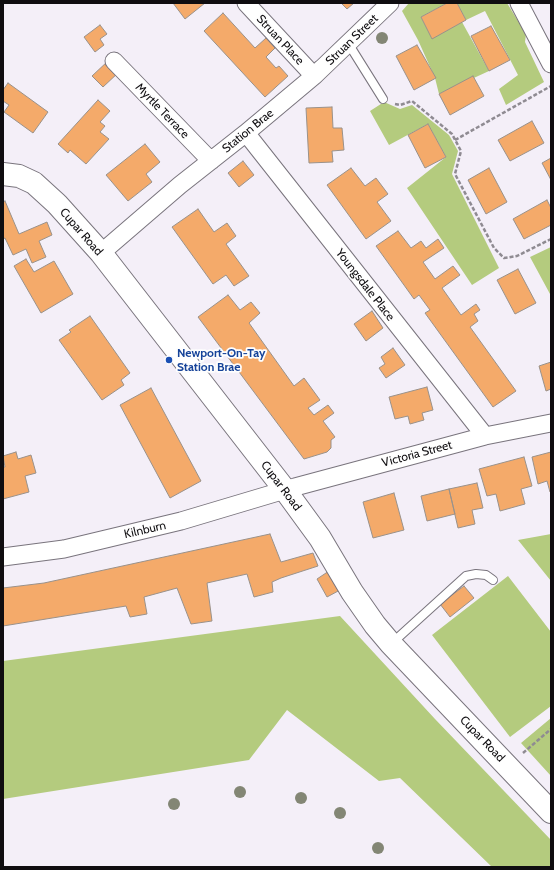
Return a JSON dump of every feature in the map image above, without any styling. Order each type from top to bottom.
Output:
[{"type":"main road","name":"Cupar Road","points":[[3,174],[19,176],[34,183],[57,204],[101,253],[285,490],[320,538],[352,592],[375,625],[391,644],[551,812]]},
{"type":"street","name":"Struan Place","points":[[246,3],[314,76]]},
{"type":"street","name":"Struan Street","points":[[314,76],[390,3]]},
{"type":"street","name":"Station Brae","points":[[101,253],[180,185],[246,134],[314,76],[390,3]]},
{"type":"street","points":[[518,3],[551,64]]},
{"type":"street","name":"Myrtle Terrace","points":[[114,61],[211,161]]},
{"type":"street","name":"Youngsdale Place","points":[[246,134],[485,436]]},
{"type":"street","name":"Victoria Street","points":[[285,490],[485,436],[551,423]]},
{"type":"street","name":"Kilnburn","points":[[3,556],[64,549],[180,521],[285,490]]},
{"type":"lane","points":[[348,43],[384,99]]},
{"type":"lane","points":[[391,644],[466,576],[476,574],[486,575],[493,580]]},
{"type":"path","points":[[455,140],[551,86]]},
{"type":"path","points":[[384,99],[400,106],[412,101],[452,134],[461,151],[454,174],[494,248],[504,258],[517,256],[551,239]]},
{"type":"path","points":[[541,737],[551,729]]},
{"type":"green space","points":[[409,3],[447,3],[421,17],[432,38],[462,22],[489,71],[439,94],[435,78],[418,40],[402,11]]},
{"type":"green space","points":[[457,3],[507,3],[526,34],[525,42],[544,82],[506,105],[499,89],[518,75],[485,11],[466,20]]},
{"type":"green space","points":[[384,102],[400,109],[412,105],[449,135],[458,151],[452,174],[499,268],[472,285],[407,188],[446,157],[428,124],[389,145],[370,111]]},
{"type":"green space","points":[[551,247],[551,294],[550,294],[530,257]]},
{"type":"green space","points":[[551,534],[551,581],[518,540]]},
{"type":"green space","points":[[508,576],[551,632],[551,706],[510,737],[432,635]]},
{"type":"green space","points":[[340,616],[435,719],[551,840],[551,867],[492,867],[400,778],[379,781],[287,710],[249,760],[3,799],[3,661]]},
{"type":"green space","points":[[551,718],[551,776],[521,743]]},
{"type":"building","points":[[173,3],[205,3],[185,19]]},
{"type":"building","points":[[341,3],[354,3],[347,9]]},
{"type":"building","points":[[447,3],[457,3],[466,20],[432,39],[421,17]]},
{"type":"building","points":[[223,13],[255,48],[266,38],[275,48],[266,57],[276,68],[279,66],[288,76],[265,97],[204,31]]},
{"type":"building","points":[[100,25],[107,34],[100,39],[104,45],[95,52],[84,37]]},
{"type":"building","points":[[491,26],[510,60],[489,71],[471,36]]},
{"type":"building","points":[[417,45],[436,78],[414,90],[396,56]]},
{"type":"building","points":[[108,61],[119,72],[103,87],[92,76]]},
{"type":"building","points":[[473,76],[484,96],[450,115],[439,94]]},
{"type":"building","points":[[8,83],[48,112],[33,133],[4,112],[9,105],[3,101],[3,90]]},
{"type":"building","points":[[98,100],[110,111],[100,122],[105,126],[100,132],[109,139],[86,164],[70,150],[68,153],[58,144]]},
{"type":"building","points":[[332,107],[333,128],[342,128],[344,150],[332,151],[333,162],[309,163],[306,108]]},
{"type":"building","points":[[532,121],[544,143],[510,161],[498,140]]},
{"type":"building","points":[[428,124],[446,157],[425,168],[408,135]]},
{"type":"building","points":[[145,144],[160,162],[146,174],[152,182],[128,201],[106,175]]},
{"type":"building","points":[[551,158],[551,180],[542,163]]},
{"type":"building","points":[[243,161],[254,175],[239,187],[228,173]]},
{"type":"building","points":[[351,168],[365,186],[376,178],[388,194],[377,202],[391,221],[366,239],[327,185]]},
{"type":"building","points":[[489,168],[507,202],[486,214],[468,180]]},
{"type":"building","points":[[547,200],[551,208],[551,225],[524,239],[513,219]]},
{"type":"building","points":[[5,201],[19,234],[47,222],[52,235],[39,241],[46,257],[32,263],[26,249],[13,255],[5,238],[3,239],[3,202]]},
{"type":"building","points":[[198,209],[214,232],[227,223],[236,236],[226,244],[249,276],[234,286],[226,275],[213,284],[172,227]]},
{"type":"building","points":[[398,231],[411,248],[421,241],[426,248],[438,239],[444,248],[423,262],[435,279],[453,266],[460,275],[442,288],[461,315],[476,304],[480,310],[474,314],[478,321],[470,327],[516,391],[493,407],[425,313],[430,310],[419,295],[414,299],[376,246]]},
{"type":"building","points":[[26,259],[34,272],[54,261],[73,294],[41,313],[14,266]]},
{"type":"building","points":[[518,269],[536,303],[515,314],[497,280]]},
{"type":"building","points":[[228,295],[240,310],[251,302],[260,313],[249,323],[294,386],[304,378],[320,400],[308,408],[314,415],[328,405],[334,413],[323,421],[335,437],[331,440],[331,448],[327,452],[304,459],[198,317]]},
{"type":"building","points":[[372,311],[383,328],[366,341],[354,324]]},
{"type":"building","points":[[90,316],[130,373],[121,380],[124,385],[102,400],[59,340],[71,332],[69,330]]},
{"type":"building","points":[[393,348],[405,365],[386,378],[379,368],[385,364],[381,357]]},
{"type":"building","points":[[551,362],[551,389],[546,391],[539,366]]},
{"type":"building","points":[[427,387],[433,410],[422,413],[424,420],[410,424],[408,416],[395,419],[389,397]]},
{"type":"building","points":[[151,388],[201,481],[170,498],[120,405]]},
{"type":"building","points":[[16,452],[18,459],[31,455],[36,473],[25,476],[29,492],[3,499],[3,467],[5,467],[3,456]]},
{"type":"building","points":[[551,452],[550,492],[547,481],[538,484],[532,457]]},
{"type":"building","points":[[524,457],[532,486],[521,489],[525,504],[500,511],[496,494],[487,496],[479,469]]},
{"type":"building","points":[[477,483],[483,508],[472,510],[475,524],[458,528],[449,489]]},
{"type":"building","points":[[449,489],[455,514],[427,521],[421,496]]},
{"type":"building","points":[[394,493],[404,530],[373,538],[363,502]]},
{"type":"building","points":[[270,534],[281,562],[313,553],[318,566],[272,582],[273,592],[254,597],[247,574],[207,583],[212,621],[191,624],[177,588],[144,597],[147,614],[130,617],[126,606],[3,626],[3,588],[44,583]]},
{"type":"building","points":[[329,571],[340,590],[327,597],[317,579]]},
{"type":"building","points":[[464,586],[474,598],[450,617],[440,604]]},
{"type":"place","name":"Newport-On-Tay Station Brae","points":[[169,360]]}]
